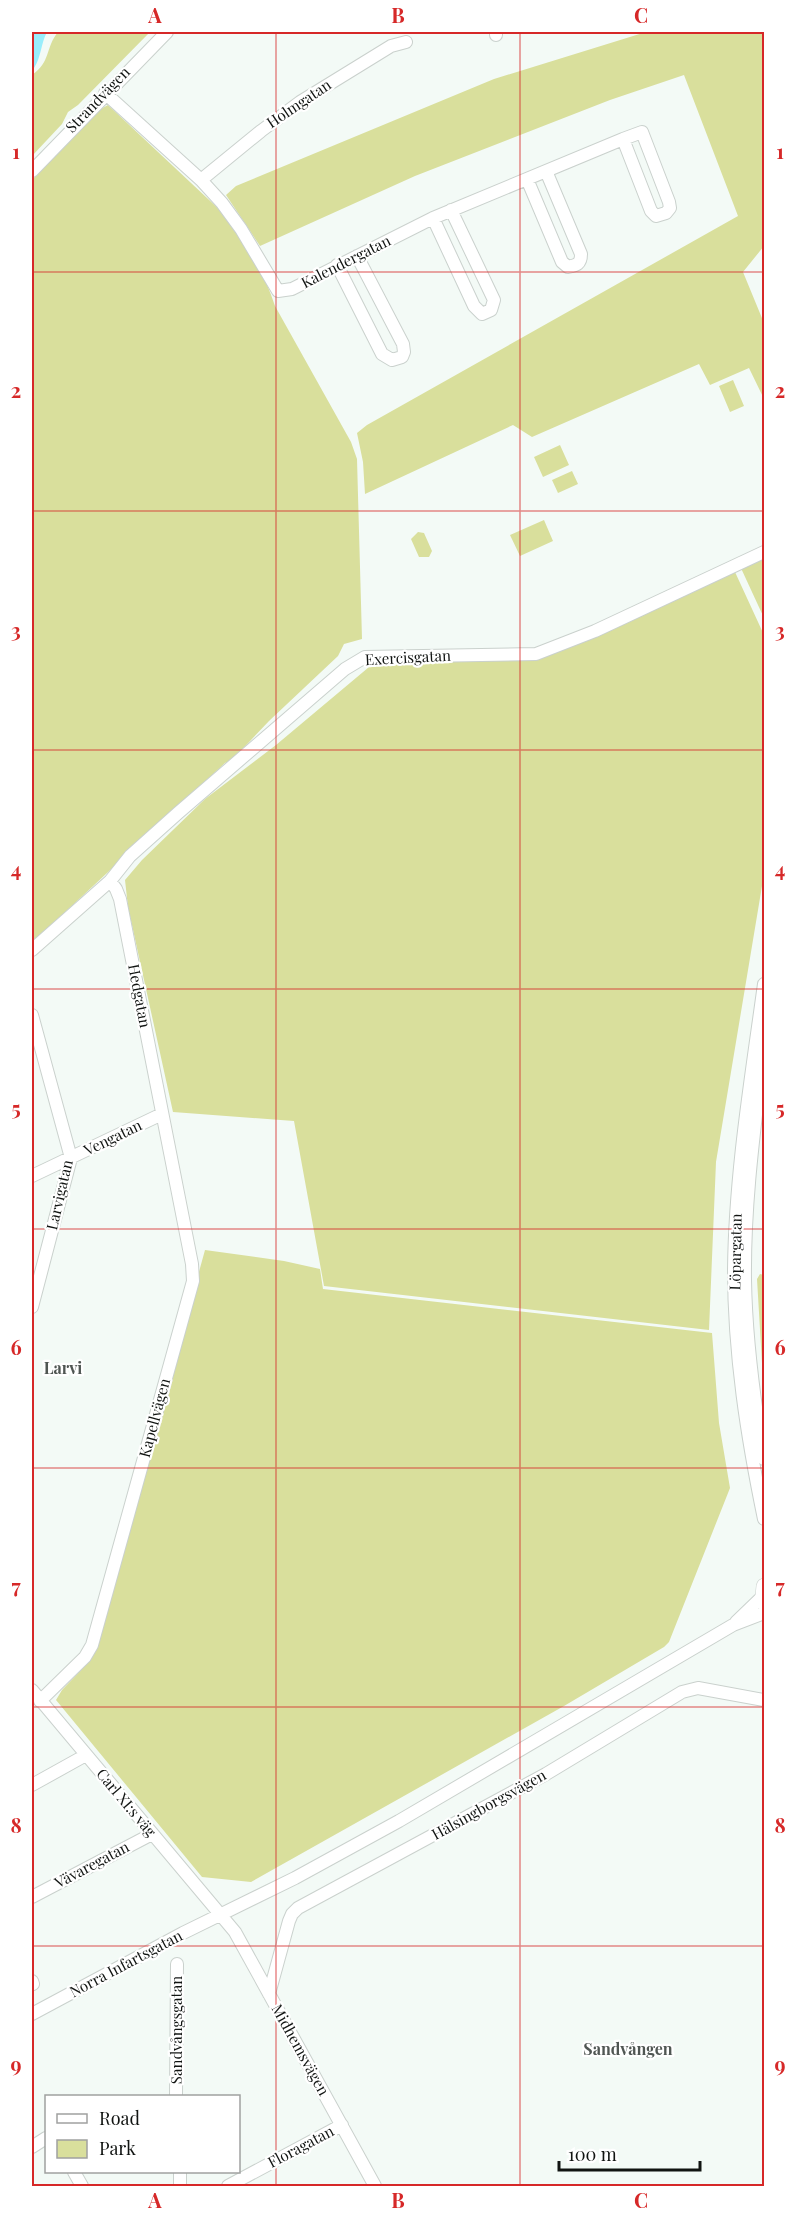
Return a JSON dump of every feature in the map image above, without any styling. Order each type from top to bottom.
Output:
[{"type":"street","name":"Strandvägen","points":[[32,171],[105,93],[167,32]]},
{"type":"street","name":"Holmgatan","points":[[201,180],[300,102],[391,46],[406,42]]},
{"type":"street","name":"Kalendergatan","points":[[105,93],[201,180],[222,203],[241,229],[278,291],[292,289],[433,218],[623,139],[642,132],[669,202],[670,208],[666,213],[656,216],[651,212],[623,139]]},
{"type":"street","points":[[527,179],[562,262],[568,267],[578,264],[581,254],[546,171]]},
{"type":"street","points":[[433,218],[474,306],[482,314],[491,310],[494,300],[452,210]]},
{"type":"street","points":[[337,265],[382,354],[392,360],[402,357],[403,344],[357,256]]},
{"type":"street","name":"Exercisgatan","points":[[32,950],[110,881],[130,856],[178,813],[356,661],[365,657],[536,654],[595,631],[765,552]]},
{"type":"street","name":"Hedgatan","points":[[110,881],[120,899],[162,1114]]},
{"type":"street","name":"Löpargatan","points":[[765,984],[754,1144],[736,1235],[736,1329],[747,1431],[765,1519]]},
{"type":"street","name":"Larvigatan","points":[[32,1015],[71,1158],[32,1307]]},
{"type":"street","name":"Löpargatan","points":[[765,1047],[747,1212],[746,1298],[752,1370],[765,1459]]},
{"type":"street","name":"Vengatan","points":[[32,1176],[162,1114]]},
{"type":"street","name":"Kapellvägen","points":[[40,1701],[79,1664],[92,1645],[193,1281],[192,1264],[162,1114]]},
{"type":"street","name":"Hälsingborgsvägen","points":[[733,1625],[764,1595]]},
{"type":"street","name":"Hälsingborgsvägen","points":[[222,1915],[409,1815],[733,1625],[765,1613]]},
{"type":"street","name":"Hälsingborgsvägen","points":[[269,1994],[289,1921],[298,1908],[546,1774],[682,1692],[698,1688],[765,1700]]},
{"type":"street","name":"Carl XI:s väg","points":[[32,1690],[222,1915]]},
{"type":"street","points":[[32,1785],[86,1755]]},
{"type":"street","name":"Vävaregatan","points":[[32,1897],[152,1834]]},
{"type":"street","name":"Midhemsvägen","points":[[222,1915],[235,1932],[375,2187]]},
{"type":"street","name":"Norra Infartsgatan","points":[[32,2014],[183,1933],[222,1915]]},
{"type":"street","name":"Sandvångsgatan","points":[[177,1964],[177,2095]]},
{"type":"street","name":"Floragatan","points":[[228,2187],[342,2125]]},
{"type":"street","points":[[32,2147],[45,2139]]},
{"type":"street","points":[[75,2173],[82,2187]]},
{"type":"green space","points":[[58,32],[150,32],[78,105],[68,112],[62,124],[32,156],[32,75],[42,65]]},
{"type":"green space","points":[[646,32],[764,32],[764,246],[743,272],[764,323],[764,399],[749,368],[710,385],[699,364],[532,437],[513,425],[365,494],[363,462],[357,433],[367,425],[738,216],[684,75],[610,100],[415,176],[260,246],[226,195],[236,186],[494,79]]},
{"type":"green space","points":[[108,105],[231,223],[253,257],[275,306],[351,442],[357,459],[362,639],[344,644],[338,656],[269,721],[233,759],[225,763],[32,943],[32,180],[97,111]]},
{"type":"green space","points":[[733,380],[744,406],[730,412],[719,386]]},
{"type":"green space","points":[[560,445],[569,465],[543,477],[534,457]]},
{"type":"green space","points":[[572,471],[578,484],[558,493],[552,480]]},
{"type":"green space","points":[[544,520],[553,541],[520,556],[510,535]]},
{"type":"green space","points":[[418,532],[424,533],[432,551],[429,557],[419,557],[411,539]]},
{"type":"green space","points":[[764,555],[764,618],[740,566]]},
{"type":"green space","points":[[735,572],[764,635],[764,874],[716,1162],[709,1330],[324,1286],[294,1121],[173,1112],[128,907],[125,880],[142,860],[205,799],[276,745],[375,662],[545,657]]},
{"type":"green space","points":[[205,1250],[284,1261],[320,1269],[323,1289],[712,1333],[719,1423],[730,1488],[669,1642],[664,1647],[564,1706],[251,1882],[202,1877],[56,1700],[62,1690],[87,1664],[96,1646]]},
{"type":"green space","points":[[760,1274],[764,1275],[764,1397],[757,1279]]},
{"type":"water","points":[[32,32],[47,32],[34,68],[32,66]]},
{"type":"district","name":"Larvi","points":[[63,1368]]},
{"type":"district","name":"Sandvången","points":[[628,2049]]}]
